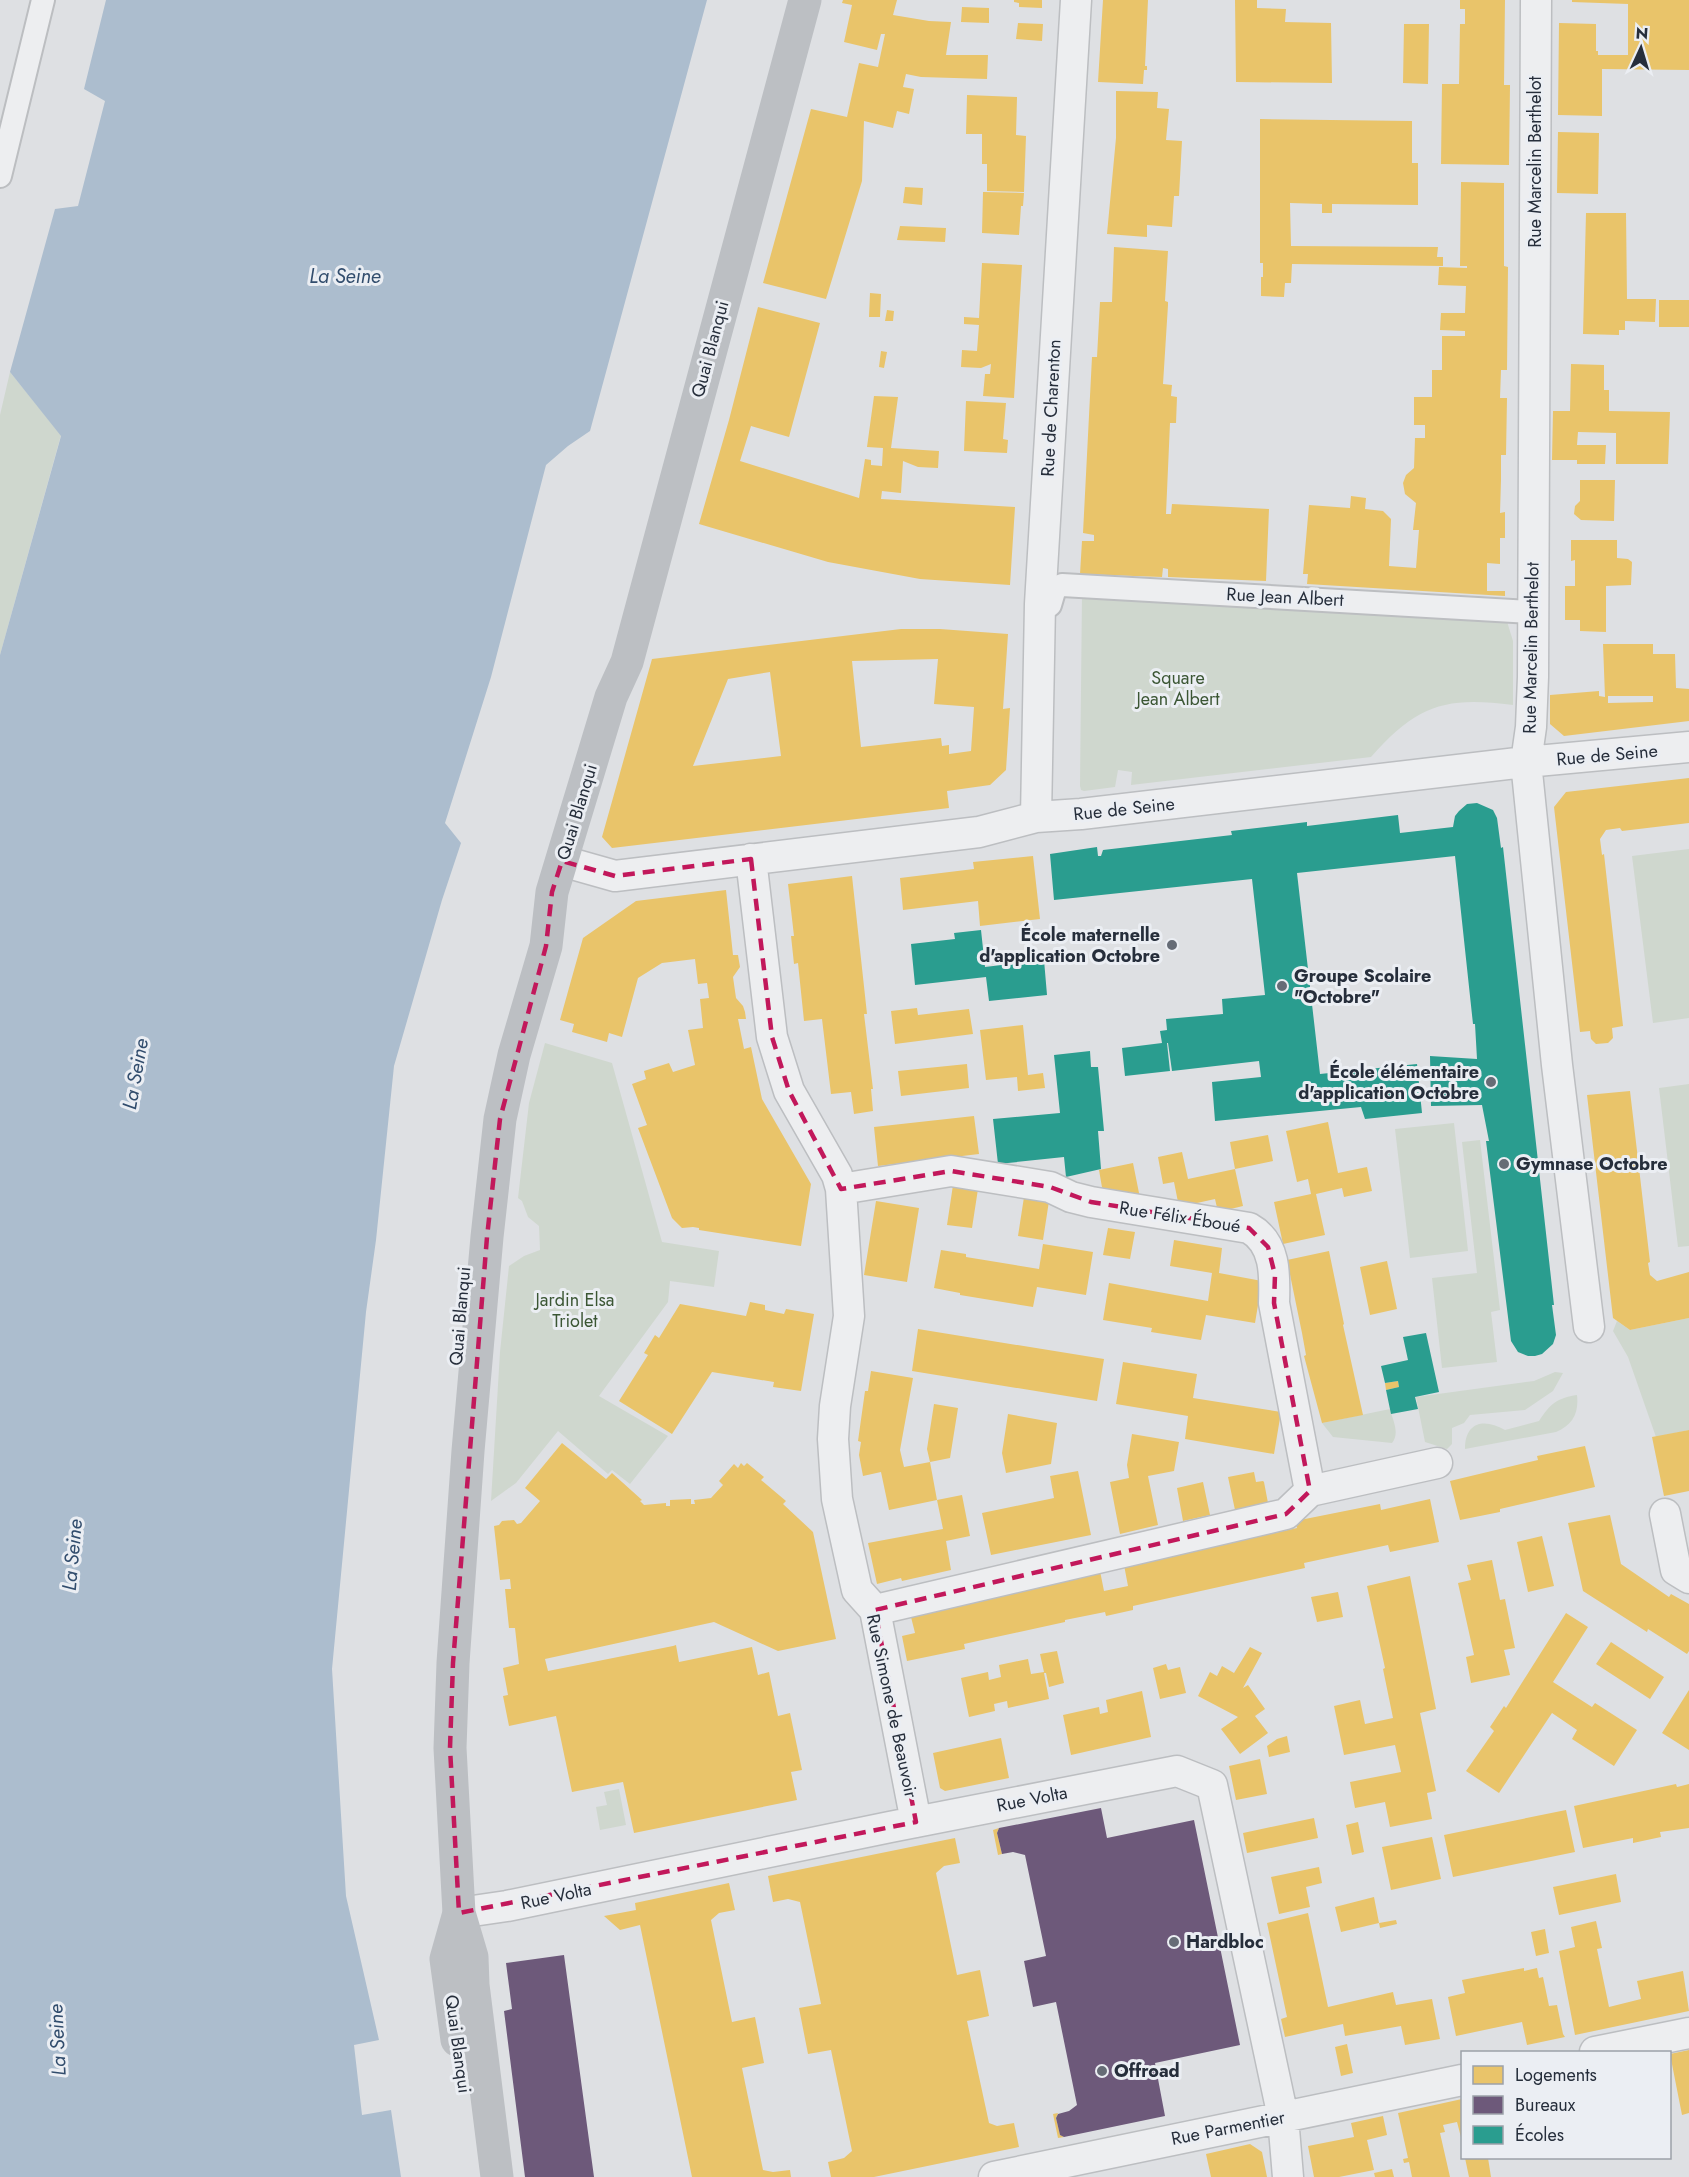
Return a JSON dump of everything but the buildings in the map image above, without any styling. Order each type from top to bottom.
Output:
[{"type":"main road","name":"Quai Blanqui","points":[[611,697],[607,672],[625,596],[788,0]]},
{"type":"main road","name":"Quai Blanqui","points":[[497,2177],[472,1957],[459,1913],[450,1748],[433,1718],[430,1680],[448,1453],[479,1119],[527,933],[552,892],[611,697],[627,662],[805,0]]},
{"type":"main road","name":"Quai Blanqui","points":[[459,1913],[446,1959],[478,2177]]},
{"type":"street","points":[[0,176],[43,0]]},
{"type":"street","name":"Rue de Charenton","points":[[1036,817],[1040,604],[1076,0]]},
{"type":"street","name":"Rue Marcelin Berthelot","points":[[1536,0],[1531,727],[1526,762],[1556,1057],[1588,1328]]},
{"type":"street","name":"Rue Jean Albert","points":[[1050,605],[1055,588],[1062,585],[1532,612]]},
{"type":"street","name":"Rue de Seine","points":[[562,861],[615,876],[979,832],[1036,817],[1081,814],[1526,762],[1689,747]]},
{"type":"street","name":"Rue Simone de Beauvoir","points":[[751,859],[772,1037],[789,1091],[837,1175],[841,1189],[849,1316],[835,1407],[833,1439],[837,1499],[857,1590],[875,1610],[916,1822]]},
{"type":"street","name":"Rue Félix Éboué","points":[[841,1189],[951,1171],[1050,1187],[1071,1197],[1091,1202],[1249,1228],[1260,1234],[1268,1247],[1275,1275],[1274,1303],[1310,1491]]},
{"type":"street","points":[[875,1610],[1286,1514],[1310,1491],[1437,1463]]},
{"type":"street","points":[[1665,1514],[1677,1570],[1689,1578]]},
{"type":"street","name":"Rue Volta","points":[[459,1913],[507,1906],[1177,1771],[1212,1785],[1283,2117],[1288,2177]]},
{"type":"street","points":[[1599,2051],[1689,2033]]},
{"type":"street","name":"Rue Parmentier","points":[[994,2177],[1461,2080]]},
{"type":"highlighted area","points":[[751,859],[772,1037],[789,1091],[841,1189],[951,1171],[1050,1187],[1091,1202],[1249,1228],[1268,1247],[1275,1275],[1274,1303],[1310,1491],[1286,1514],[875,1610],[916,1822],[459,1913],[450,1748],[453,1663],[487,1237],[500,1119],[546,946],[552,892],[562,861],[615,876]]},
{"type":"green space","points":[[10,372],[61,435],[0,655],[0,415]]},
{"type":"green space","name":"Square Jean Albert","points":[[1082,593],[1505,615],[1513,641],[1513,705],[1469,702],[1434,708],[1418,715],[1403,726],[1371,757],[1131,785],[1132,772],[1118,770],[1115,787],[1084,791],[1080,786]]},
{"type":"green space","points":[[1689,849],[1689,1018],[1653,1023],[1632,856]]},
{"type":"green space","name":"Jardin Elsa Triolet","points":[[545,1043],[612,1063],[662,1242],[719,1251],[714,1287],[670,1281],[668,1302],[599,1396],[668,1436],[630,1484],[612,1470],[608,1474],[558,1431],[516,1483],[491,1501],[500,1352],[509,1266],[524,1256],[540,1250],[539,1226],[528,1217],[522,1201],[518,1198],[529,1103]]},
{"type":"green space","points":[[1689,1084],[1689,1246],[1678,1247],[1659,1088]]},
{"type":"green space","points":[[1454,1123],[1468,1251],[1410,1258],[1395,1129]]},
{"type":"green space","points":[[1480,1140],[1500,1310],[1491,1312],[1497,1362],[1442,1368],[1432,1278],[1477,1273],[1462,1142]]},
{"type":"green space","points":[[1689,1318],[1689,1430],[1656,1437],[1628,1357],[1613,1331],[1617,1321],[1630,1330]]},
{"type":"green space","points":[[1555,1372],[1563,1373],[1553,1391],[1525,1410],[1470,1415],[1464,1423],[1452,1428],[1452,1444],[1447,1449],[1425,1442],[1416,1397],[1534,1381]]},
{"type":"green space","points":[[1577,1395],[1574,1418],[1567,1426],[1556,1432],[1465,1449],[1468,1433],[1477,1425],[1490,1424],[1505,1430],[1539,1421],[1555,1403]]},
{"type":"green space","points":[[1390,1409],[1396,1431],[1392,1443],[1333,1437],[1322,1423]]},
{"type":"green space","points":[[619,1789],[626,1825],[600,1830],[596,1807],[607,1805],[604,1792]]},
{"type":"water","name":"La Seine","points":[[106,0],[707,0],[590,431],[546,465],[491,677],[445,823],[461,843],[394,1066],[366,1312],[332,1669],[346,1896],[379,2040],[354,2045],[362,2115],[391,2110],[401,2177],[0,2177],[0,655],[61,436],[10,372],[55,209],[78,206],[105,101],[84,89]]},
{"type":"place","name":"École maternelle d'application Octobre","points":[[1172,945]]},
{"type":"place","name":"Groupe Scolaire \"Octobre\"","points":[[1282,986]]},
{"type":"place","name":"École élémentaire d'application Octobre","points":[[1491,1082]]},
{"type":"place","name":"Gymnase Octobre","points":[[1504,1164]]},
{"type":"place","name":"Hardbloc","points":[[1174,1942]]},
{"type":"place","name":"Offroad","points":[[1102,2071]]}]
